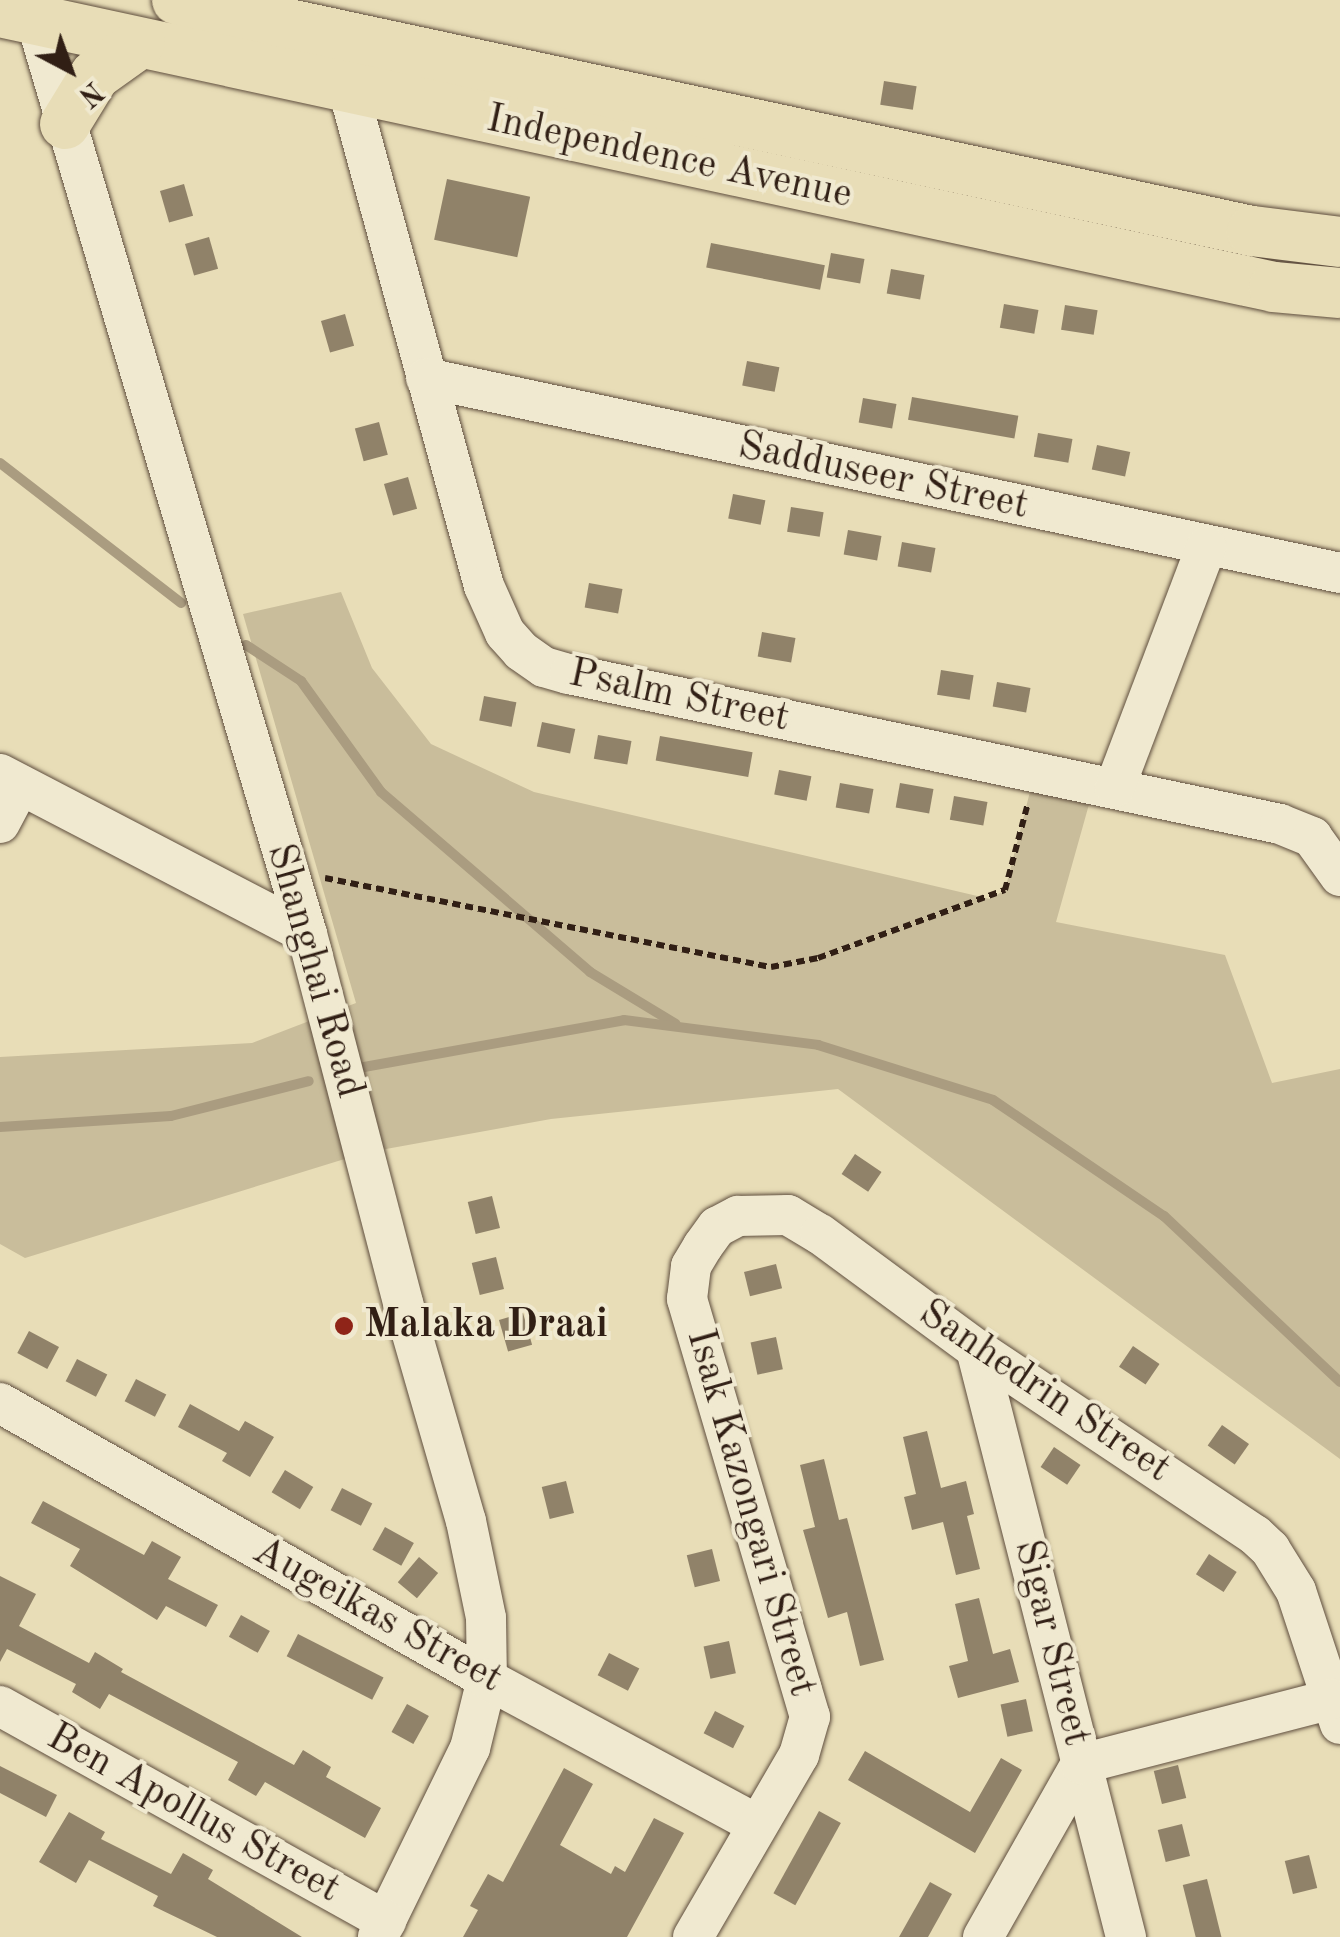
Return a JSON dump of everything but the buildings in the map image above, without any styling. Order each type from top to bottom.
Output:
[{"type":"main road","name":"Independence Avenue","points":[[177,0],[317,16],[1252,231],[1340,242]]},
{"type":"main road","name":"Independence Avenue","points":[[21,11],[140,44],[1274,287],[1340,293]]},
{"type":"main road","points":[[66,124],[94,75],[140,44]]},
{"type":"street","name":"Shanghai Road","points":[[21,11],[66,124],[307,934],[403,1303],[466,1522],[486,1618],[487,1679],[470,1748],[382,1929]]},
{"type":"street","name":"Psalm Street","points":[[348,89],[426,378],[496,616],[521,651],[544,666],[1297,829],[1325,850],[1340,876]]},
{"type":"street","name":"Sadduseer Street","points":[[426,378],[1340,573]]},
{"type":"street","points":[[1115,787],[1206,547]]},
{"type":"street","points":[[0,823],[10,780],[307,934]]},
{"type":"street","name":"Sanhedrin Street","points":[[687,1299],[691,1266],[717,1227],[738,1216],[788,1216],[820,1234],[976,1349],[1270,1549],[1296,1592],[1336,1712]]},
{"type":"street","name":"Isak Kazongari Street","points":[[687,1299],[810,1717],[798,1755],[693,1937]]},
{"type":"street","name":"Sigar Street","points":[[976,1349],[1126,1937]]},
{"type":"street","name":"Augeikas Street","points":[[0,1403],[487,1679],[756,1824]]},
{"type":"street","name":"Ben Apollus Street","points":[[0,1706],[382,1929]]},
{"type":"street","points":[[983,1937],[1082,1764],[1336,1712]]},
{"type":"path","points":[[287,870],[750,964],[795,964],[990,899],[1005,890],[1035,772]]},
{"type":"shaded area","points":[[341,592],[372,668],[431,744],[534,792],[990,899],[1005,890],[1035,772],[1095,783],[1056,922],[1225,955],[1272,1083],[1340,1069],[1340,1459],[838,1089],[551,1119],[364,1153],[25,1258],[0,1244],[0,1057],[252,1043],[356,1003],[243,614]]},
{"type":"waterway","points":[[0,463],[181,603]]},
{"type":"waterway","points":[[246,645],[301,681],[381,792],[590,972],[676,1024]]},
{"type":"waterway","points":[[364,1067],[624,1020],[818,1045],[993,1100],[1164,1216],[1340,1382]]},
{"type":"waterway","points":[[0,1127],[171,1116],[309,1081]]},
{"type":"place","name":"Malaka Draai","points":[[344,1326]]}]
